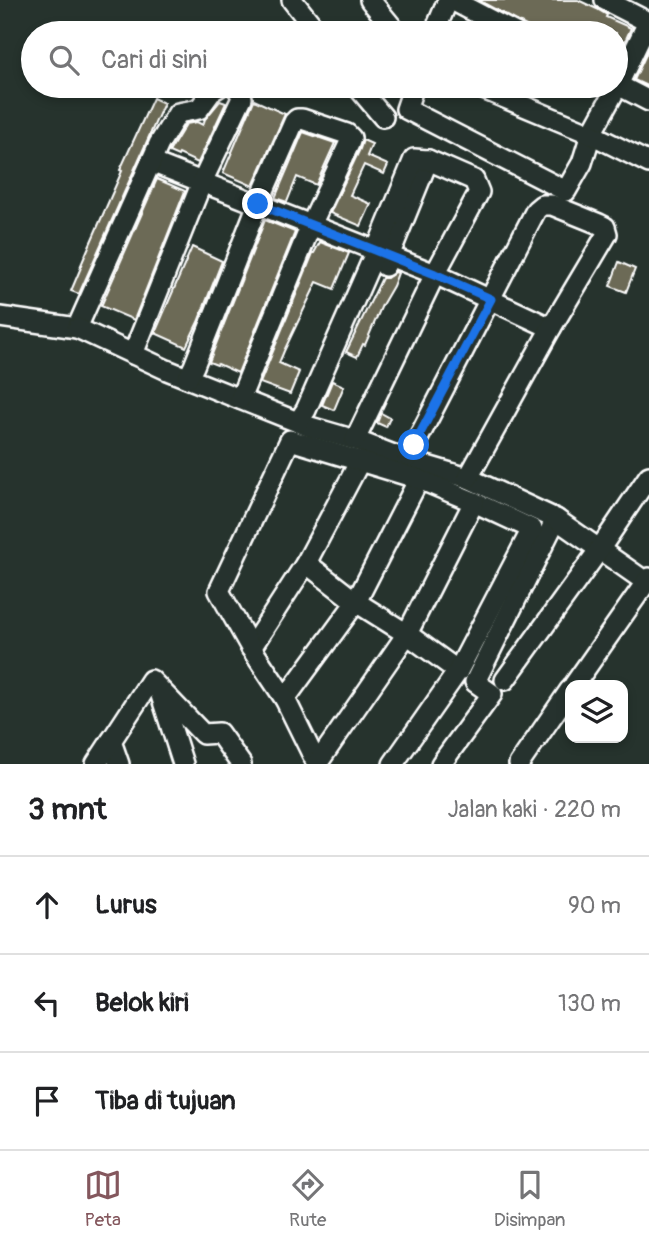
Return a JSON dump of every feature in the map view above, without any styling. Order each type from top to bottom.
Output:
[{"type":"street","points":[[292,0],[308,21]]},
{"type":"street","points":[[370,0],[387,21]]},
{"type":"street","points":[[440,21],[450,0],[491,21]]},
{"type":"street","points":[[605,0],[649,21],[628,63]]},
{"type":"street","points":[[628,90],[649,101]]},
{"type":"street","points":[[77,328],[159,144],[178,113],[199,109],[207,98]]},
{"type":"street","points":[[132,354],[202,182],[242,98]]},
{"type":"street","points":[[367,98],[383,117]]},
{"type":"street","points":[[410,98],[406,109],[566,191],[582,163],[591,134],[610,98]]},
{"type":"street","points":[[506,98],[591,134],[649,163]]},
{"type":"street","points":[[188,378],[294,122],[302,118],[347,134],[351,138],[349,144],[311,226],[240,399]]},
{"type":"street","points":[[251,648],[306,563],[435,274],[479,192],[474,180],[428,160],[414,159],[383,254],[346,336],[306,410],[304,424]]},
{"type":"street","points":[[151,162],[435,274],[551,328]]},
{"type":"street","points":[[407,460],[536,210],[542,205],[551,205],[605,227],[607,234],[551,328],[468,478]]},
{"type":"street","points":[[0,317],[77,328],[188,378],[304,424],[532,529],[458,671],[393,764]]},
{"type":"street","points":[[474,502],[407,634],[317,764],[285,699],[251,648],[219,591],[290,440],[407,460],[468,478],[556,519],[647,580],[577,680]]},
{"type":"street","points":[[505,680],[599,550],[649,475]]},
{"type":"street","points":[[285,699],[356,602],[419,479]]},
{"type":"street","points":[[441,764],[492,694],[475,682],[556,519]]},
{"type":"street","points":[[306,563],[356,602],[458,671]]},
{"type":"street","points":[[96,764],[151,680],[203,734],[219,733],[241,764]]},
{"type":"street","points":[[158,688],[183,764]]},
{"type":"street","points":[[519,764],[565,697]]},
{"type":"street","points":[[111,741],[119,764]]},
{"type":"building","points":[[478,0],[578,0],[615,21],[517,21]]},
{"type":"building","points":[[649,48],[649,87],[634,80]]},
{"type":"building","points":[[153,98],[164,103],[79,294],[71,291],[122,171],[120,170]]},
{"type":"building","points":[[254,100],[285,114],[253,186],[223,173]]},
{"type":"building","points":[[220,101],[226,103],[198,163],[169,152],[186,124],[197,122],[203,125]]},
{"type":"building","points":[[303,132],[335,143],[316,185],[297,177],[287,202],[275,198]]},
{"type":"building","points":[[363,140],[372,144],[367,156],[388,165],[384,174],[364,165],[350,195],[371,204],[361,226],[330,213]]},
{"type":"building","points":[[157,179],[185,191],[134,320],[101,306]]},
{"type":"building","points":[[265,220],[295,232],[238,373],[209,362]]},
{"type":"building","points":[[320,242],[349,253],[334,289],[317,282],[284,351],[279,363],[299,372],[290,394],[260,383],[313,253]]},
{"type":"building","points":[[192,247],[222,261],[186,347],[155,333]]},
{"type":"building","points":[[619,262],[635,269],[626,292],[610,286]]},
{"type":"building","points":[[398,273],[393,286],[365,345],[363,344],[357,357],[346,352],[382,278]]},
{"type":"building","points":[[332,381],[344,386],[334,410],[322,405]]},
{"type":"building","points":[[381,413],[390,418],[386,427],[377,423]]},
{"type":"route","points":[[258,204],[491,299],[414,445]]}]
